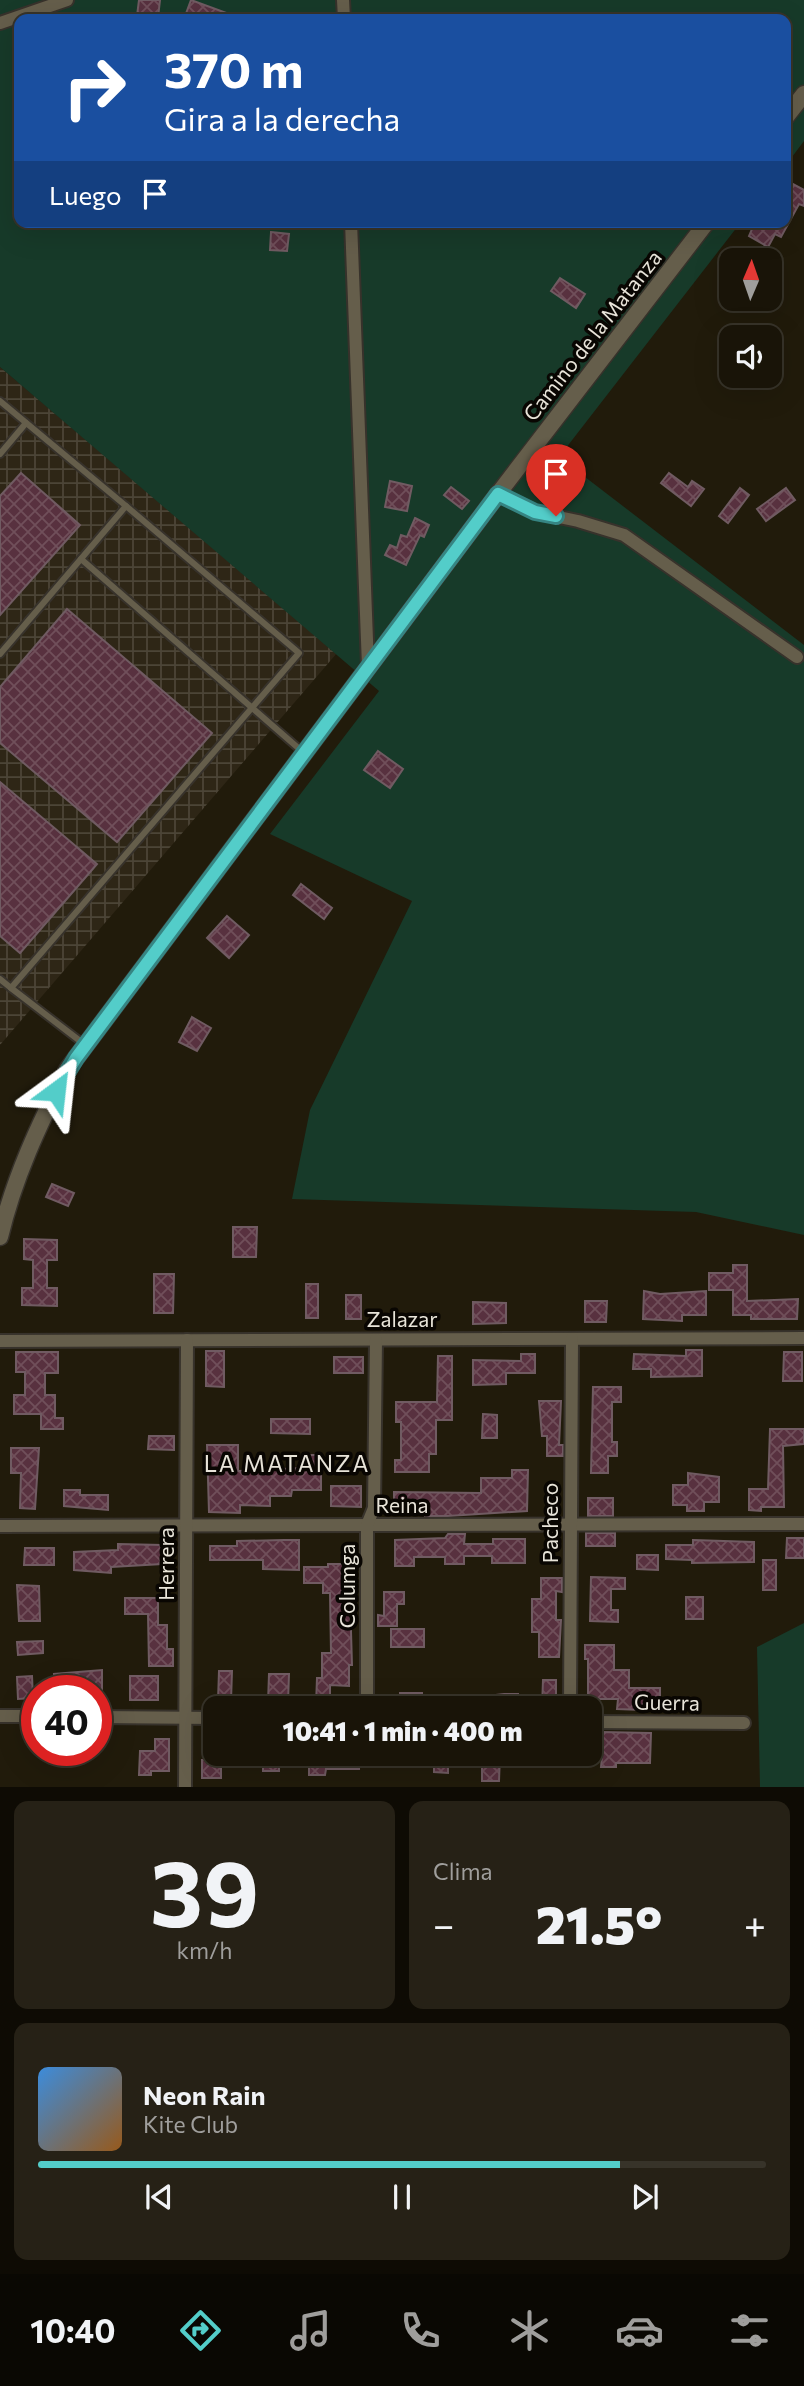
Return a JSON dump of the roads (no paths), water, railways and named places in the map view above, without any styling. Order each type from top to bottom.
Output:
[{"type":"street","points":[[26,14],[67,0]]},
{"type":"street","points":[[791,111],[804,94]]},
{"type":"street","points":[[351,228],[368,666]]},
{"type":"street","name":"Camino de la Matanza","points":[[0,1237],[8,1206],[35,1132],[67,1070],[368,666],[702,228]]},
{"type":"street","points":[[498,494],[535,512],[624,535],[800,659]]},
{"type":"street","name":"Zalazar","points":[[0,1341],[804,1338]]},
{"type":"street","name":"Columga","points":[[367,1696],[367,1525],[374,1508],[376,1339]]},
{"type":"street","name":"Pacheco","points":[[570,1696],[572,1339]]},
{"type":"street","name":"Herrera","points":[[185,1787],[187,1340]]},
{"type":"street","name":"Reina","points":[[0,1526],[804,1524]]},
{"type":"street","points":[[0,1716],[21,1716]]},
{"type":"street","points":[[112,1717],[203,1718]]},
{"type":"street","name":"Guerra","points":[[602,1722],[744,1723]]},
{"type":"lane","points":[[0,401],[299,653],[11,988]]},
{"type":"lane","points":[[0,454],[26,423]]},
{"type":"lane","points":[[0,654],[126,506]]},
{"type":"lane","points":[[81,559],[304,753]]},
{"type":"lane","points":[[0,979],[85,1045]]},
{"type":"district","name":"LA MATANZA","points":[[287,1464]]}]
